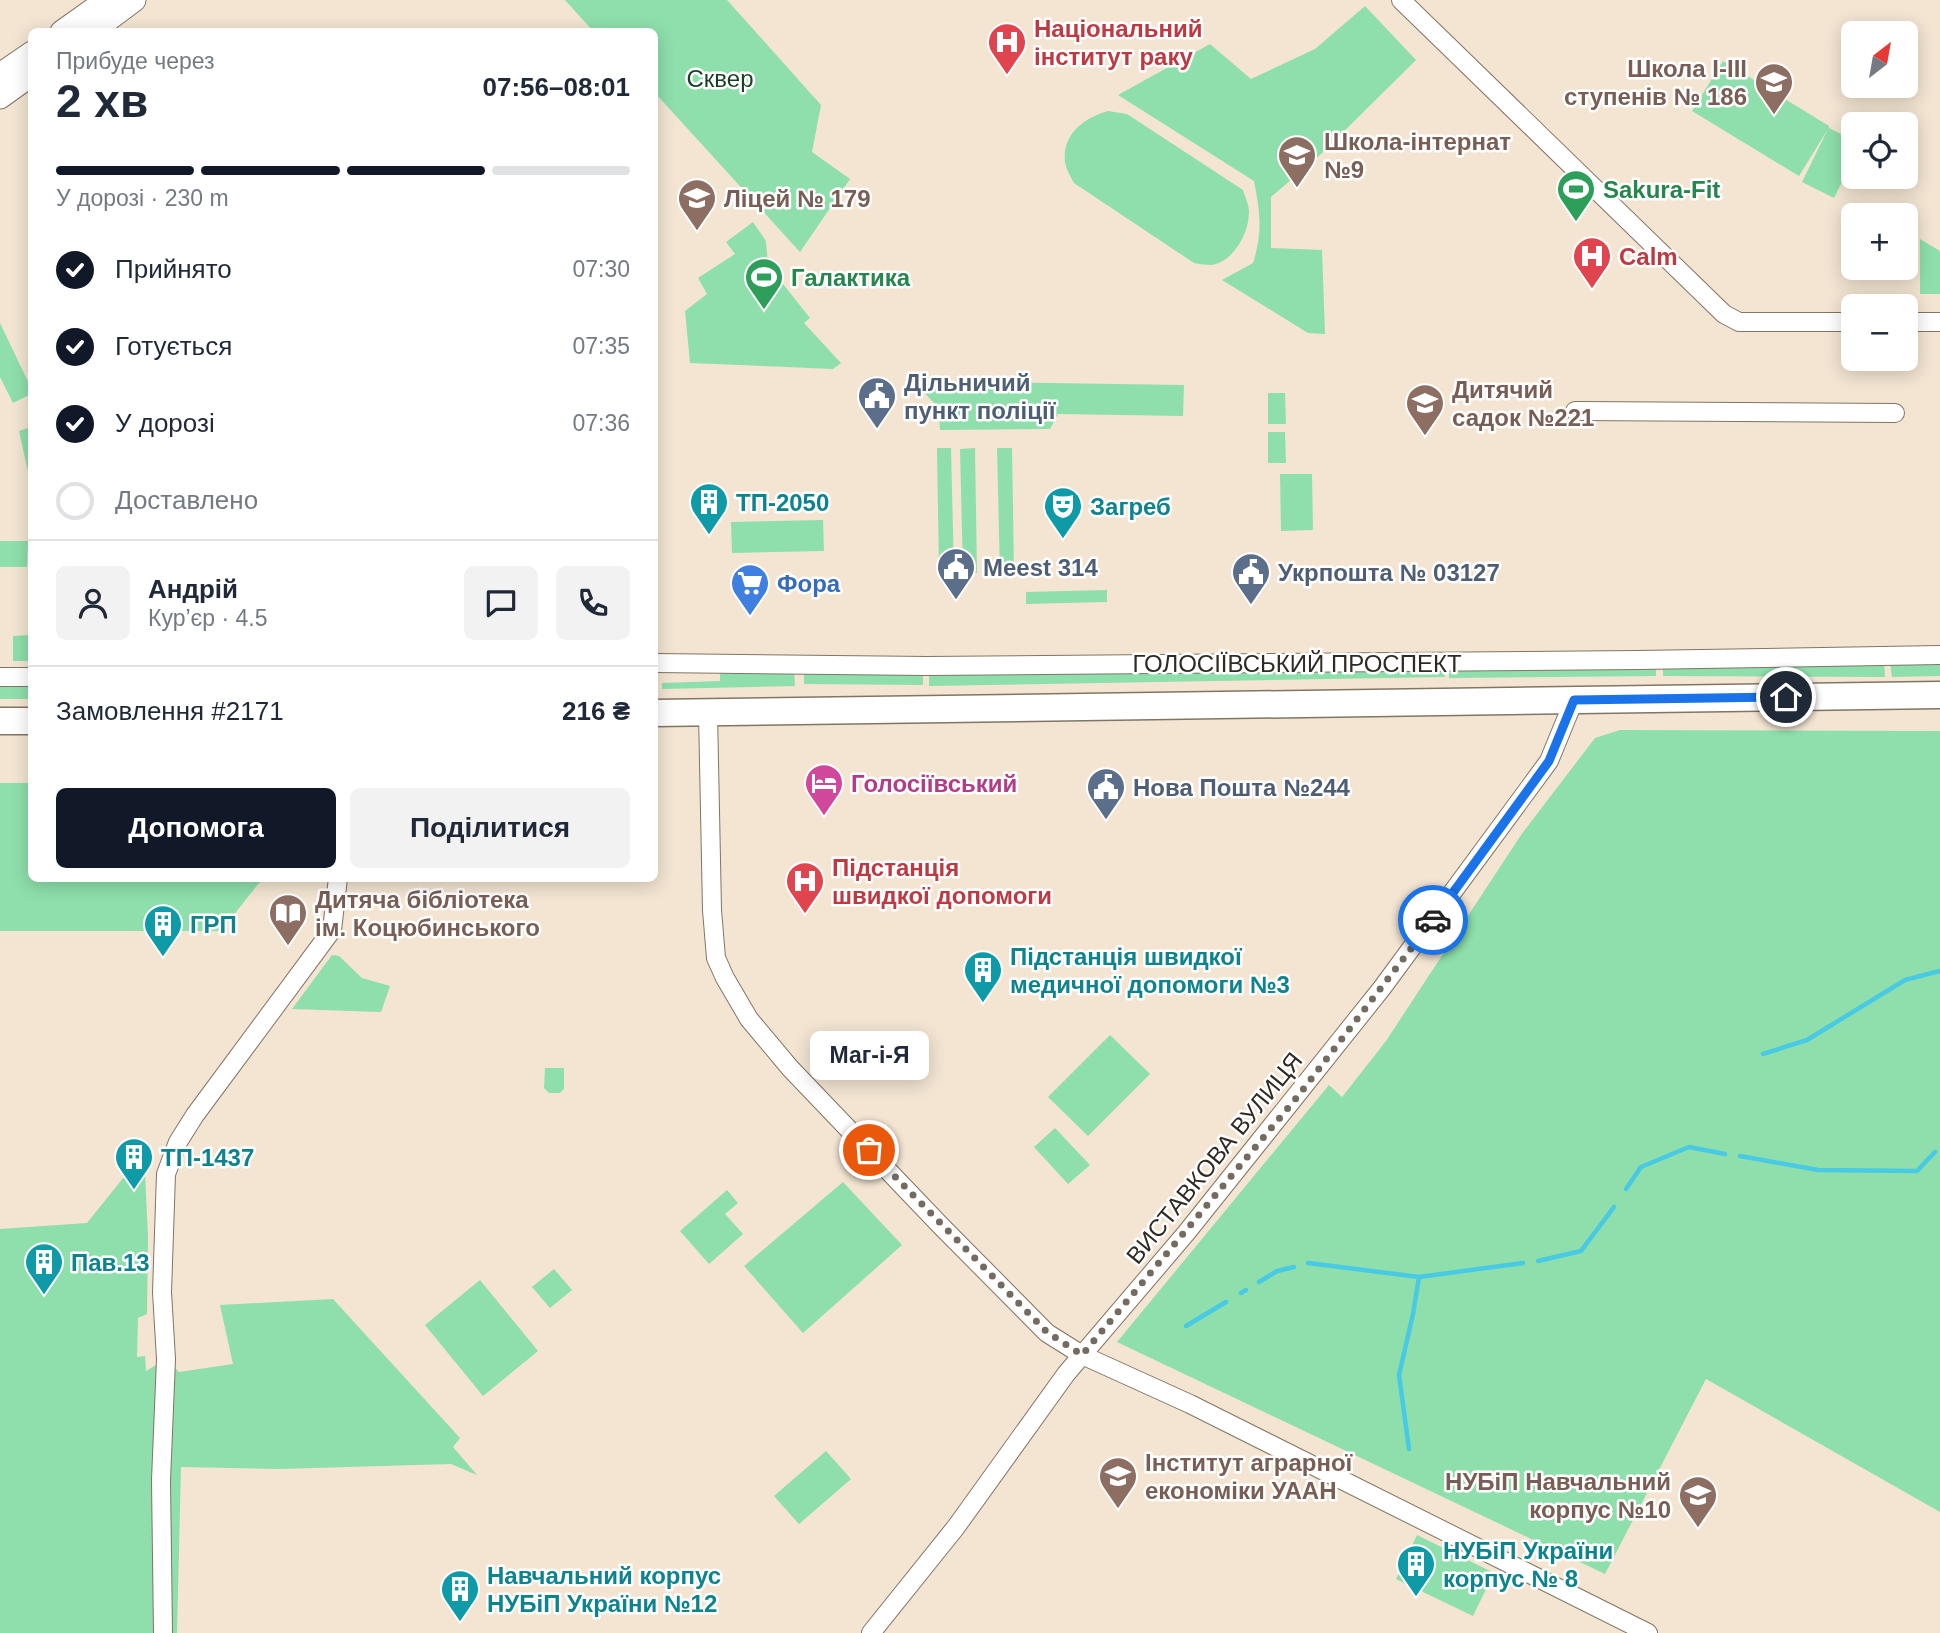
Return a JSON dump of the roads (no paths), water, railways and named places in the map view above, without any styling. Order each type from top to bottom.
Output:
[{"type":"highway","name":"ГОЛОСІЇВСЬКИЙ ПРОСПЕКТ","points":[[658,713],[1940,695]]},
{"type":"highway","points":[[0,721],[28,721]]},
{"type":"main road","points":[[68,28],[107,0]]},
{"type":"main road","points":[[96,28],[134,0]]},
{"type":"main road","points":[[0,75],[28,56]]},
{"type":"main road","points":[[0,97],[28,77]]},
{"type":"street","points":[[1401,0],[1724,314],[1740,321],[1841,322]]},
{"type":"street","points":[[1918,322],[1940,322]]},
{"type":"street","points":[[1575,411],[1895,412]]},
{"type":"street","name":"ГОЛОСІЇВСЬКИЙ ПРОСПЕКТ","points":[[658,663],[954,666],[1940,654]]},
{"type":"street","points":[[0,677],[28,677]]},
{"type":"street","name":"ВИСТАВКОВА ВУЛИЦЯ","points":[[871,1633],[956,1527],[1066,1374],[1298,1096],[1376,997],[1549,761],[1574,700]]},
{"type":"street","points":[[708,712],[712,910],[716,958],[725,978],[749,1019],[790,1068],[1047,1332],[1082,1355],[1190,1404],[1648,1633]]},
{"type":"street","points":[[163,1633],[161,1480],[166,1359],[162,1292],[166,1174],[178,1142],[195,1115],[332,930],[338,882]]},
{"type":"waterway","points":[[1763,1054],[1807,1040],[1905,980],[1940,971]]},
{"type":"waterway","points":[[1626,1189],[1641,1167],[1689,1147],[1725,1154]]},
{"type":"waterway","points":[[1740,1156],[1818,1170],[1917,1171],[1935,1152]]},
{"type":"waterway","points":[[1538,1261],[1581,1251],[1614,1207]]},
{"type":"waterway","points":[[1308,1263],[1419,1277],[1523,1263]]},
{"type":"waterway","points":[[1259,1282],[1277,1271],[1294,1267]]},
{"type":"waterway","points":[[1409,1449],[1399,1375],[1419,1277]]},
{"type":"waterway","points":[[1241,1293],[1246,1290]]},
{"type":"waterway","points":[[1186,1326],[1226,1302]]},
{"type":"place","name":"Національний інститут раку","points":[[1007,76]]},
{"type":"place","name":"Школа І-ІІІ ступенів № 186","points":[[1774,116]]},
{"type":"place","name":"Школа-інтернат №9","points":[[1297,189]]},
{"type":"place","name":"Sakura-Fit","points":[[1576,223]]},
{"type":"place","name":"Ліцей № 179","points":[[697,232]]},
{"type":"place","name":"Calm","points":[[1592,290]]},
{"type":"place","name":"Галактика","points":[[764,311]]},
{"type":"place","name":"Дільничий пункт поліції","points":[[877,430]]},
{"type":"place","name":"Дитячий садок №221","points":[[1425,437]]},
{"type":"place","name":"ТП-2050","points":[[709,536]]},
{"type":"place","name":"Загреб","points":[[1063,540]]},
{"type":"place","name":"Meest 314","points":[[956,601]]},
{"type":"place","name":"Укрпошта № 03127","points":[[1251,606]]},
{"type":"place","name":"Фора","points":[[750,617]]},
{"type":"place","name":"Голосіївський","points":[[824,817]]},
{"type":"place","name":"Нова Пошта №244","points":[[1106,821]]},
{"type":"place","name":"Підстанція швидкої допомоги","points":[[805,915]]},
{"type":"place","name":"Дитяча бібліотека ім. Коцюбинського","points":[[288,947]]},
{"type":"place","name":"ГРП","points":[[163,958]]},
{"type":"place","name":"Підстанція швидкої медичної допомоги №3","points":[[983,1004]]},
{"type":"place","name":"Маг-і-Я","points":[[869,1150]]},
{"type":"place","name":"ТП-1437","points":[[134,1191]]},
{"type":"place","name":"Пав.13","points":[[44,1296]]},
{"type":"place","name":"Інститут аграрної економіки УААН","points":[[1118,1510]]},
{"type":"place","name":"НУБіП Навчальний корпус №10","points":[[1698,1529]]},
{"type":"place","name":"НУБіП України корпус № 8","points":[[1416,1598]]},
{"type":"place","name":"Навчальний корпус НУБіП України №12","points":[[460,1623]]},
{"type":"park label","name":"Сквер","points":[[720,78]]}]
